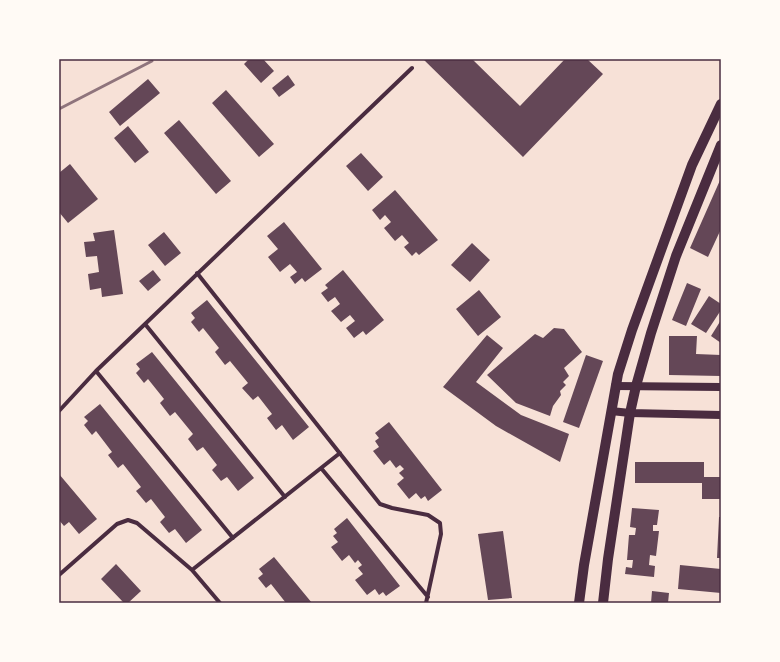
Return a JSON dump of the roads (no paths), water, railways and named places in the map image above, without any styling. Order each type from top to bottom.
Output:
[{"type":"main road","points":[[579,603],[610,412],[618,374],[632,330],[692,165],[721,104]]},
{"type":"main road","points":[[603,603],[608,559],[630,413],[636,386],[650,333],[676,256],[721,145]]},
{"type":"main road","points":[[616,386],[721,387]]},
{"type":"main road","points":[[610,412],[721,415]]},
{"type":"street","points":[[59,410],[96,371],[197,273],[412,68]]},
{"type":"street","points":[[197,273],[380,504],[392,508],[428,515],[440,523],[441,534],[426,603]]},
{"type":"street","points":[[146,324],[285,497]]},
{"type":"street","points":[[96,371],[233,538]]},
{"type":"street","points":[[192,570],[340,453]]},
{"type":"street","points":[[321,468],[428,597]]},
{"type":"street","points":[[59,575],[117,524],[128,520],[137,523],[192,570],[220,603]]},
{"type":"railway","points":[[59,109],[152,61]]}]
